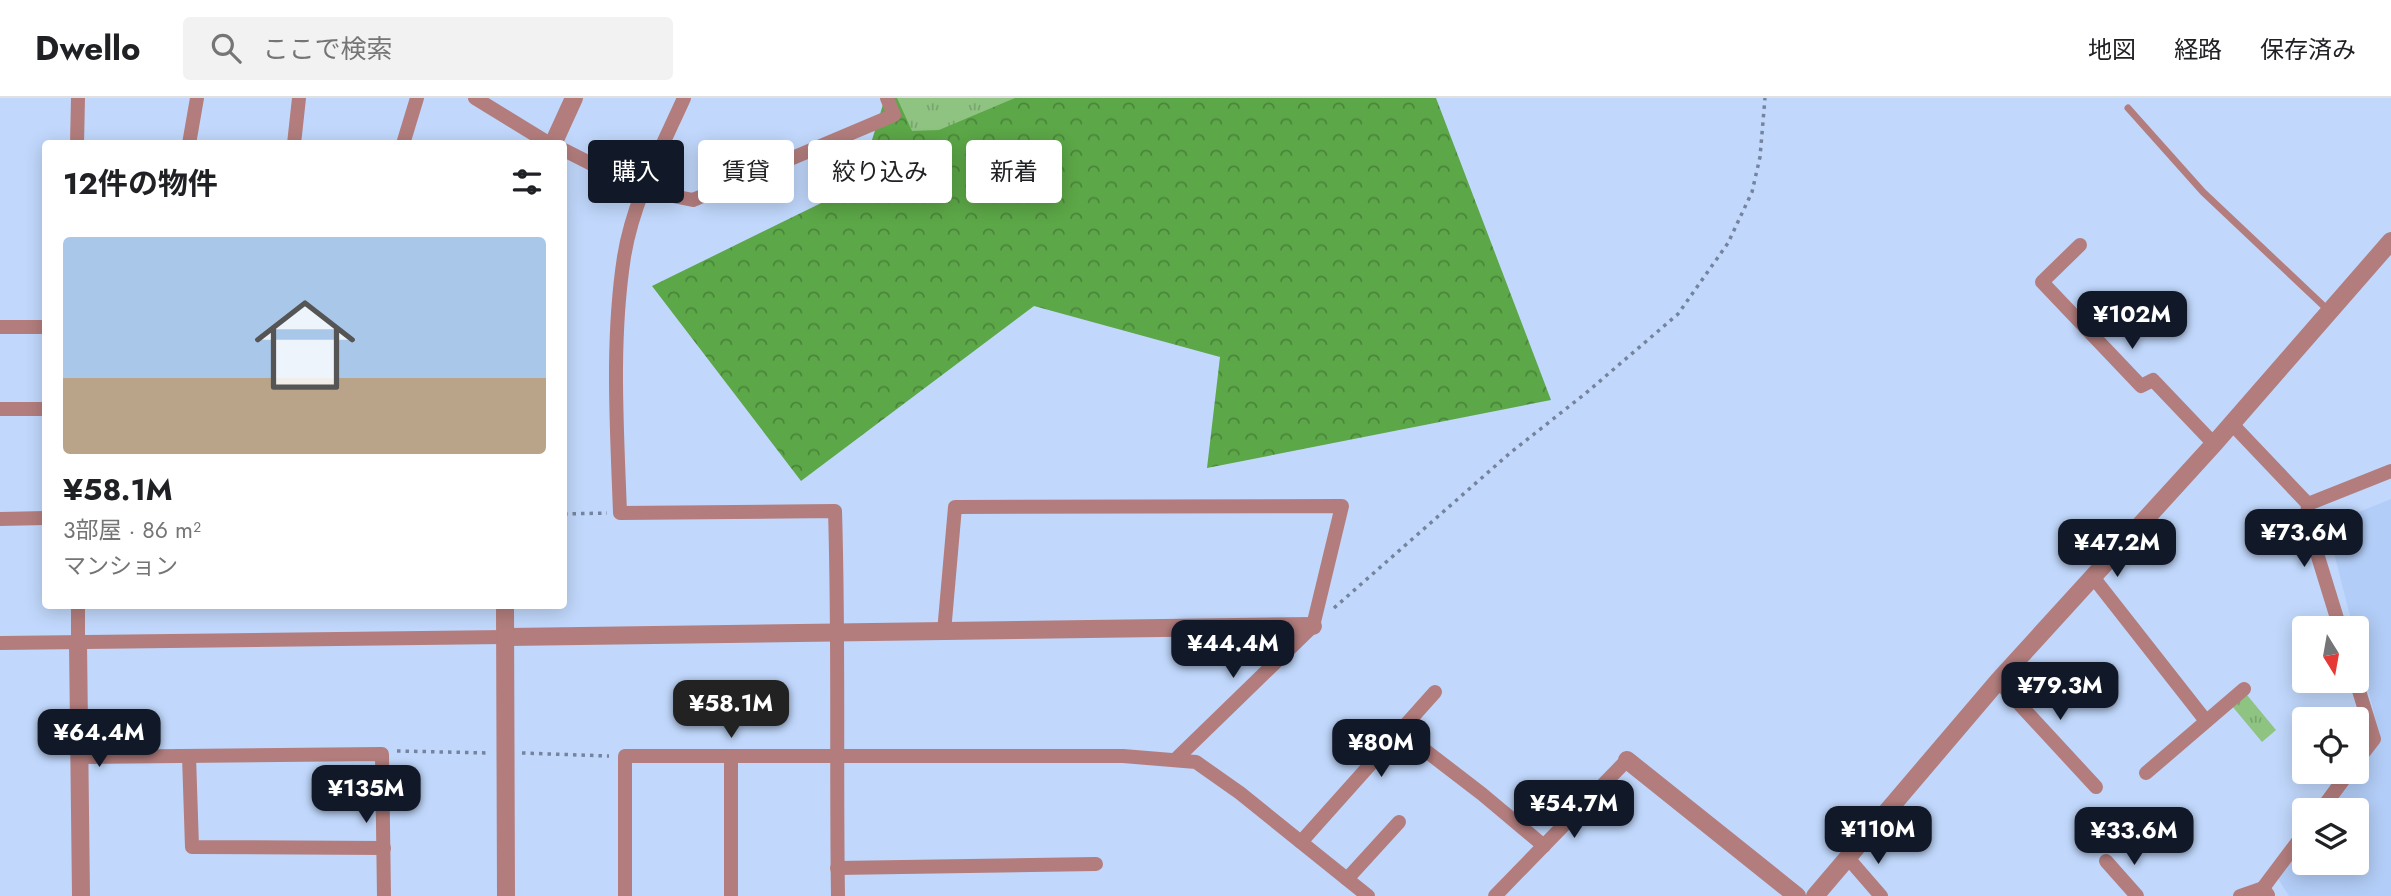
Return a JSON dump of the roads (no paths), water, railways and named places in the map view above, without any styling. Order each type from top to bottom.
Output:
[{"type":"street","points":[[77,140],[78,98]]},
{"type":"street","points":[[190,140],[197,98]]},
{"type":"street","points":[[294,140],[299,98]]},
{"type":"street","points":[[404,140],[417,98]]},
{"type":"street","points":[[475,98],[545,140]]},
{"type":"street","points":[[554,140],[574,98]]},
{"type":"street","points":[[665,140],[684,98]]},
{"type":"street","points":[[684,198],[693,200],[894,115],[887,98]]},
{"type":"street","points":[[567,152],[588,162]]},
{"type":"street","points":[[639,203],[624,256],[617,335],[620,513],[835,511],[839,634],[836,755],[838,896]]},
{"type":"street","points":[[1815,896],[1998,681],[2232,424],[2391,241]]},
{"type":"street","points":[[2080,245],[2042,282],[2141,386],[2153,380],[2214,444]]},
{"type":"street","points":[[0,327],[42,327]]},
{"type":"street","points":[[0,408],[42,409]]},
{"type":"street","points":[[2232,424],[2308,504],[2307,521],[2336,616]]},
{"type":"street","points":[[2308,504],[2391,471]]},
{"type":"street","points":[[944,632],[955,507],[1342,506],[1313,626],[1176,759]]},
{"type":"street","points":[[0,519],[42,519]]},
{"type":"street","points":[[2093,577],[2206,721]]},
{"type":"street","points":[[78,609],[81,896]]},
{"type":"street","points":[[505,609],[506,896]]},
{"type":"street","points":[[0,643],[1313,626]]},
{"type":"street","points":[[1998,681],[2095,787]]},
{"type":"street","points":[[2146,773],[2244,689]]},
{"type":"street","points":[[1301,842],[1435,692]]},
{"type":"street","points":[[2369,723],[2374,739],[2369,745]]},
{"type":"street","points":[[1400,731],[1544,846]]},
{"type":"street","points":[[80,757],[382,754],[384,896]]},
{"type":"street","points":[[625,896],[625,757],[836,755],[1109,756],[1196,762],[1240,793],[1368,896]]},
{"type":"street","points":[[189,756],[192,848],[384,848]]},
{"type":"street","points":[[731,757],[731,896]]},
{"type":"street","points":[[1495,896],[1627,760],[1797,896]]},
{"type":"street","points":[[1347,879],[1399,821]]},
{"type":"street","points":[[2240,896],[2266,892],[2292,852]]},
{"type":"street","points":[[1848,858],[1881,896]]},
{"type":"street","points":[[2106,861],[2137,896]]},
{"type":"street","points":[[837,868],[1096,864]]},
{"type":"lane","points":[[2128,108],[2203,192],[2329,312]]}]
